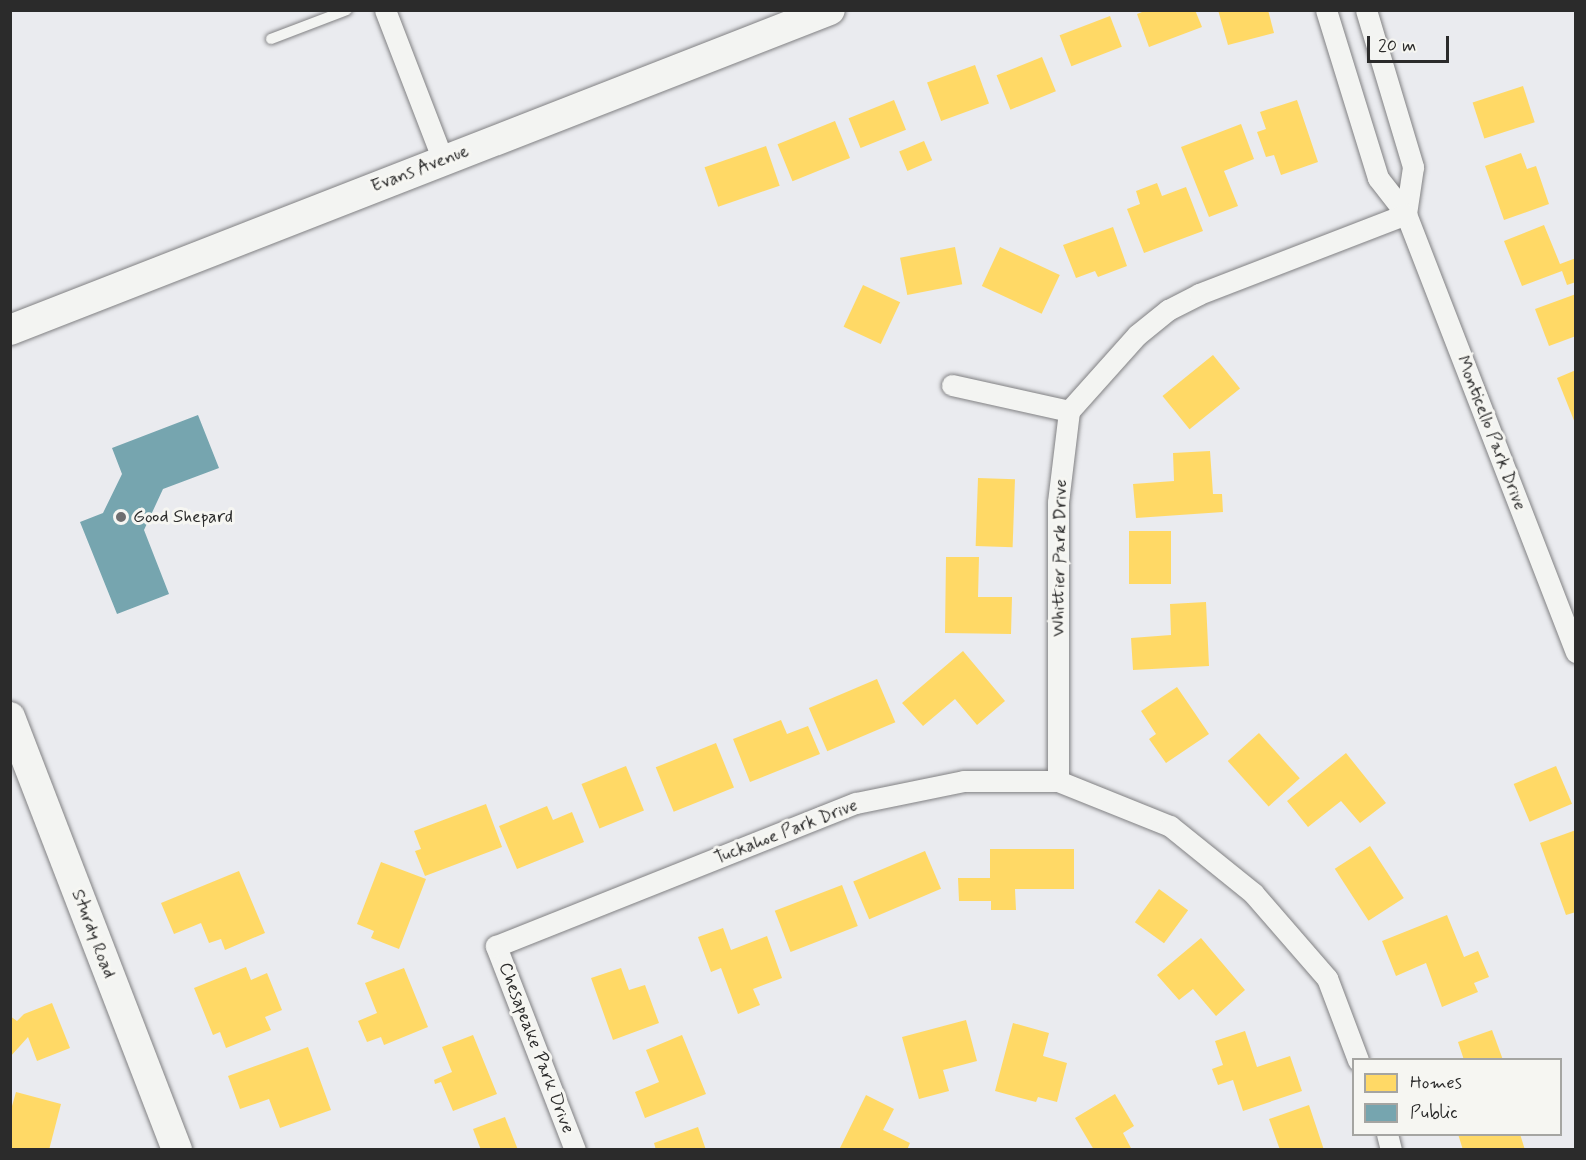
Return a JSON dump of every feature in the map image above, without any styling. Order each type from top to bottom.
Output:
[{"type":"street","points":[[385,10],[443,160]]},
{"type":"street","name":"Monticello Park Drive","points":[[1326,10],[1378,178],[1406,214],[1575,652]]},
{"type":"street","name":"Monticello Park Drive","points":[[1366,10],[1413,167],[1406,214]]},
{"type":"street","name":"Evans Avenue","points":[[10,330],[814,13]]},
{"type":"street","points":[[952,385],[1069,411],[1137,335],[1168,310],[1210,290],[1406,214]]},
{"type":"street","name":"Whittier Park Drive","points":[[1058,781],[1058,502],[1069,411]]},
{"type":"street","name":"Sturdy Road","points":[[12,724],[177,1149]]},
{"type":"street","name":"Tuckahoe Park Drive","points":[[496,946],[856,803],[964,781],[1058,781],[1170,826],[1252,893],[1327,978],[1358,1058]]},
{"type":"street","name":"Chesapeake Park Drive","points":[[496,946],[575,1149]]},
{"type":"lane","points":[[271,39],[348,10]]},
{"type":"building: Homes","points":[[1147,10],[1195,10],[1202,27],[1149,47],[1137,14]]},
{"type":"building: Homes","points":[[1218,10],[1268,10],[1274,33],[1228,45]]},
{"type":"building: Homes","points":[[1110,16],[1122,47],[1071,66],[1060,35]]},
{"type":"building: Homes","points":[[1042,57],[1056,91],[1010,110],[997,75]]},
{"type":"building: Homes","points":[[975,65],[989,104],[941,121],[927,82]]},
{"type":"building: Homes","points":[[1523,86],[1535,122],[1484,139],[1473,102]]},
{"type":"building: Homes","points":[[894,100],[906,130],[861,148],[849,118]]},
{"type":"building: Homes","points":[[1297,100],[1318,162],[1281,175],[1274,155],[1266,157],[1257,132],[1266,129],[1260,112]]},
{"type":"building: Homes","points":[[835,121],[850,158],[792,181],[778,144]]},
{"type":"building: Homes","points":[[1241,124],[1254,159],[1224,171],[1238,206],[1209,217],[1181,147]]},
{"type":"building: Homes","points":[[924,141],[932,160],[907,171],[899,152]]},
{"type":"building: Homes","points":[[766,146],[780,186],[718,207],[705,167]]},
{"type":"building: Homes","points":[[1521,153],[1527,169],[1536,166],[1549,204],[1504,220],[1485,166]]},
{"type":"building: Homes","points":[[1157,183],[1162,196],[1186,187],[1203,231],[1144,253],[1127,209],[1140,204],[1136,191]]},
{"type":"building: Homes","points":[[1544,225],[1560,264],[1576,258],[1576,282],[1567,285],[1562,271],[1522,286],[1504,241]]},
{"type":"building: Homes","points":[[1113,227],[1127,266],[1098,277],[1095,271],[1076,278],[1063,245]]},
{"type":"building: Homes","points":[[955,247],[962,284],[907,295],[900,258]]},
{"type":"building: Homes","points":[[1000,247],[1060,275],[1042,314],[982,286]]},
{"type":"building: Homes","points":[[863,285],[900,302],[881,344],[844,327]]},
{"type":"building: Homes","points":[[1576,294],[1576,336],[1549,346],[1535,309]]},
{"type":"building: Homes","points":[[1213,355],[1240,388],[1190,429],[1162,396]]},
{"type":"building: Homes","points":[[1576,370],[1576,423],[1575,423],[1557,378]]},
{"type":"building: Homes","points":[[1210,451],[1213,494],[1222,494],[1223,512],[1136,518],[1133,484],[1174,481],[1173,453]]},
{"type":"building: Homes","points":[[978,478],[1015,479],[1013,547],[976,546]]},
{"type":"building: Homes","points":[[1129,531],[1171,531],[1171,584],[1129,584]]},
{"type":"building: Homes","points":[[946,557],[979,557],[978,597],[1012,597],[1011,634],[945,633]]},
{"type":"building: Homes","points":[[1206,602],[1209,666],[1133,670],[1131,638],[1171,635],[1170,604]]},
{"type":"building: Homes","points":[[963,651],[1005,701],[977,725],[955,699],[923,726],[902,703]]},
{"type":"building: Homes","points":[[877,679],[895,722],[827,751],[809,708]]},
{"type":"building: Homes","points":[[1177,687],[1209,734],[1166,763],[1149,739],[1156,734],[1141,711]]},
{"type":"building: Homes","points":[[781,720],[787,734],[808,726],[820,754],[750,782],[733,739]]},
{"type":"building: Homes","points":[[1259,733],[1300,778],[1269,806],[1228,761]]},
{"type":"building: Homes","points":[[716,743],[734,788],[674,812],[656,767]]},
{"type":"building: Homes","points":[[1346,753],[1386,803],[1360,823],[1341,801],[1308,827],[1287,801]]},
{"type":"building: Homes","points":[[626,766],[644,811],[599,828],[581,784]]},
{"type":"building: Homes","points":[[1556,766],[1572,804],[1530,822],[1514,784]]},
{"type":"building: Homes","points":[[486,804],[502,847],[425,876],[415,851],[421,849],[414,831]]},
{"type":"building: Homes","points":[[547,806],[553,820],[572,812],[584,842],[517,869],[499,826]]},
{"type":"building: Homes","points":[[1576,830],[1576,912],[1566,915],[1540,843]]},
{"type":"building: Homes","points":[[1370,846],[1404,898],[1369,921],[1335,869]]},
{"type":"building: Homes","points":[[990,849],[1074,849],[1074,889],[1015,889],[1016,910],[991,910],[991,901],[959,901],[958,878],[990,878]]},
{"type":"building: Homes","points":[[925,851],[941,889],[869,919],[853,881]]},
{"type":"building: Homes","points":[[381,862],[426,879],[399,949],[371,938],[374,931],[357,924]]},
{"type":"building: Homes","points":[[239,871],[265,933],[225,950],[221,939],[209,943],[201,923],[174,934],[161,903]]},
{"type":"building: Homes","points":[[842,885],[858,926],[791,952],[775,911]]},
{"type":"building: Homes","points":[[1159,889],[1188,910],[1164,943],[1135,922]]},
{"type":"building: Homes","points":[[1447,915],[1464,957],[1478,951],[1489,977],[1474,983],[1478,992],[1442,1007],[1426,963],[1396,976],[1382,941]]},
{"type":"building: Homes","points":[[723,928],[731,950],[767,936],[782,978],[753,989],[760,1005],[738,1014],[721,968],[711,972],[698,937]]},
{"type":"building: Homes","points":[[1201,938],[1245,990],[1216,1016],[1193,989],[1179,1000],[1157,975]]},
{"type":"building: Homes","points":[[246,967],[251,980],[267,973],[282,1010],[265,1017],[271,1030],[226,1048],[220,1032],[213,1035],[194,988]]},
{"type":"building: Homes","points":[[404,968],[428,1027],[384,1045],[381,1037],[367,1042],[358,1021],[377,1013],[365,983]]},
{"type":"building: Homes","points":[[621,968],[629,990],[645,985],[659,1023],[613,1040],[591,978]]},
{"type":"building: Homes","points":[[52,1003],[70,1048],[37,1061],[28,1037],[10,1057],[10,1016],[17,1021],[24,1014]]},
{"type":"building: Homes","points":[[966,1020],[977,1061],[943,1070],[949,1091],[919,1099],[902,1037]]},
{"type":"building: Homes","points":[[1013,1023],[1049,1033],[1043,1056],[1067,1063],[1057,1102],[1038,1097],[1036,1102],[995,1091]]},
{"type":"building: Homes","points":[[1492,1030],[1502,1058],[1463,1058],[1458,1042]]},
{"type":"building: Homes","points":[[1245,1031],[1257,1067],[1290,1056],[1302,1091],[1243,1111],[1233,1080],[1218,1085],[1212,1069],[1223,1065],[1215,1041]]},
{"type":"building: Homes","points":[[473,1035],[497,1094],[453,1111],[441,1082],[435,1084],[434,1080],[452,1072],[442,1047]]},
{"type":"building: Homes","points":[[682,1035],[706,1094],[645,1118],[635,1092],[659,1082],[646,1050]]},
{"type":"building: Homes","points":[[308,1047],[331,1110],[280,1128],[269,1099],[240,1109],[228,1076]]},
{"type":"building: Homes","points":[[16,1092],[61,1104],[49,1150],[10,1150],[10,1113]]},
{"type":"building: Homes","points":[[1115,1094],[1134,1126],[1123,1133],[1132,1150],[1094,1150],[1075,1118]]},
{"type":"building: Homes","points":[[866,1095],[894,1109],[883,1130],[910,1143],[907,1150],[840,1148]]},
{"type":"building: Homes","points":[[1309,1105],[1324,1150],[1280,1150],[1269,1119]]},
{"type":"building: Homes","points":[[505,1117],[518,1150],[481,1150],[473,1129]]},
{"type":"building: Homes","points":[[698,1127],[706,1150],[656,1150],[654,1143]]},
{"type":"building: Homes","points":[[1459,1136],[1521,1136],[1525,1150],[1463,1150]]},
{"type":"building: Public","name":"Good Shepard","points":[[198,415],[219,468],[163,489],[144,530],[169,594],[117,614],[80,522],[103,513],[122,474],[112,448]]},
{"type":"place","name":"Good Shepard","points":[[121,517]]}]
